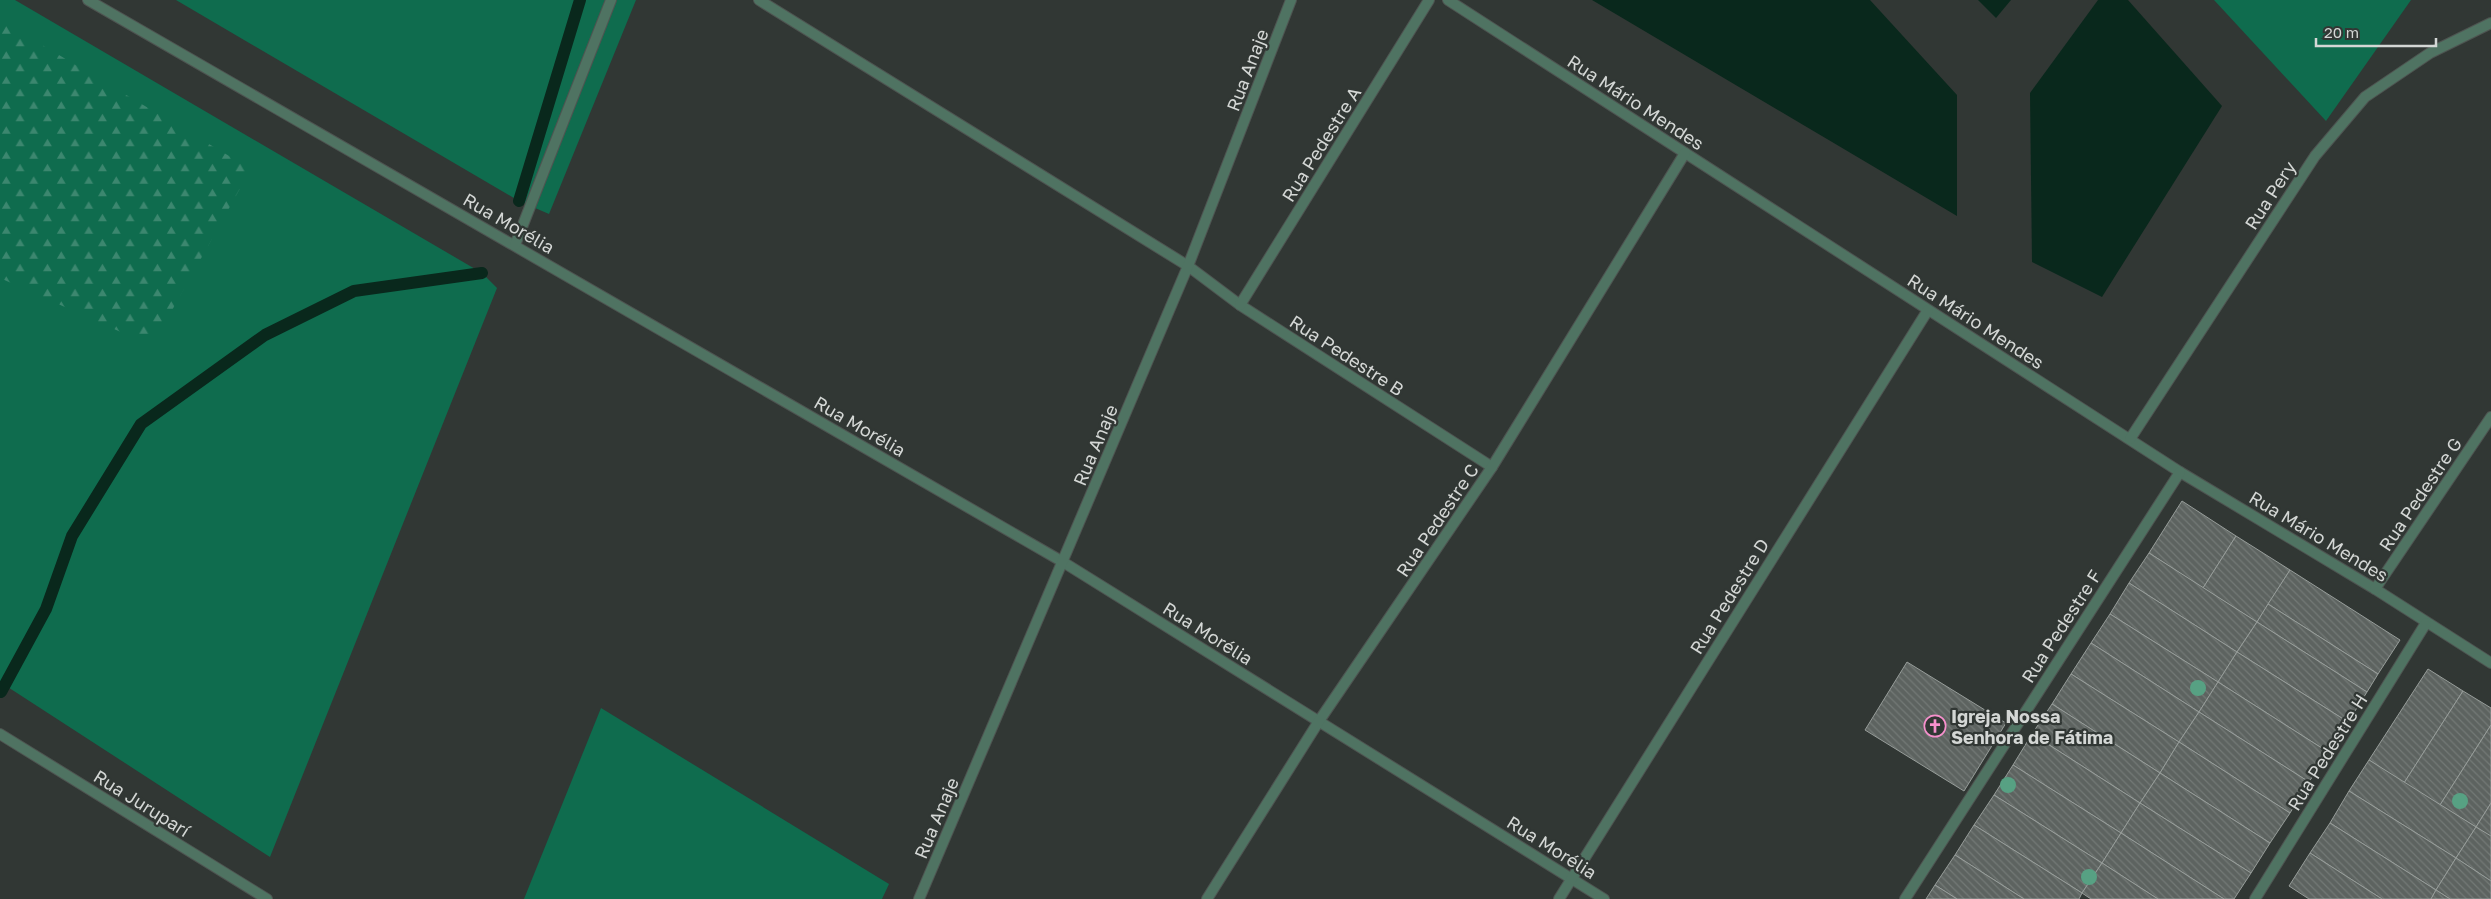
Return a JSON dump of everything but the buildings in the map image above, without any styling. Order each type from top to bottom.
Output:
[{"type":"street","name":"Rua Morélia","points":[[88,0],[1063,562],[1604,899]]},
{"type":"street","points":[[515,245],[611,0]]},
{"type":"street","name":"Rua Pedestre B","points":[[759,0],[1188,266],[1240,305],[1492,467]]},
{"type":"street","name":"Rua Anaje","points":[[919,899],[1188,266],[1291,0]]},
{"type":"street","name":"Rua Pedestre A","points":[[1240,305],[1429,0]]},
{"type":"street","name":"Rua Mário Mendes","points":[[1448,0],[2180,472],[2375,589],[2491,663]]},
{"type":"street","name":"Rua Pery","points":[[2130,439],[2315,156],[2365,97],[2430,53],[2491,23]]},
{"type":"street","name":"Rua Pedestre C","points":[[1207,899],[1319,721],[1492,467],[1685,153]]},
{"type":"street","name":"Rua Pedestre D","points":[[1558,899],[1928,310]]},
{"type":"street","name":"Rua Pedestre G","points":[[2375,589],[2491,417]]},
{"type":"street","name":"Rua Pedestre F","points":[[1904,899],[2180,472]]},
{"type":"street","name":"Rua Pedestre H","points":[[2255,899],[2426,623]]},
{"type":"street","name":"Rua Juruparí","points":[[0,734],[267,899]]},
{"type":"green space","points":[[0,0],[15,0],[482,273],[497,288],[270,857],[0,682]]},
{"type":"green space","points":[[176,0],[636,0],[549,214],[519,201]]},
{"type":"green space","points":[[2214,0],[2411,0],[2326,121]]},
{"type":"green space","points":[[0,20],[251,169],[152,346],[0,278]]},
{"type":"green space","points":[[601,708],[889,884],[882,899],[524,899]]},
{"type":"shaded area","points":[[1592,0],[1870,0],[1957,95],[1957,216]]},
{"type":"shaded area","points":[[1978,0],[2011,0],[1996,18]]},
{"type":"shaded area","points":[[2098,0],[2128,0],[2222,106],[2102,297],[2032,262],[2030,93]]},
{"type":"waterway","points":[[519,201],[580,0]]},
{"type":"waterway","points":[[1,692],[46,609],[72,536],[141,424],[265,335],[354,291],[482,273]]},
{"type":"place","name":"Igreja Nossa Senhora de Fátima","points":[[1935,726]]}]
